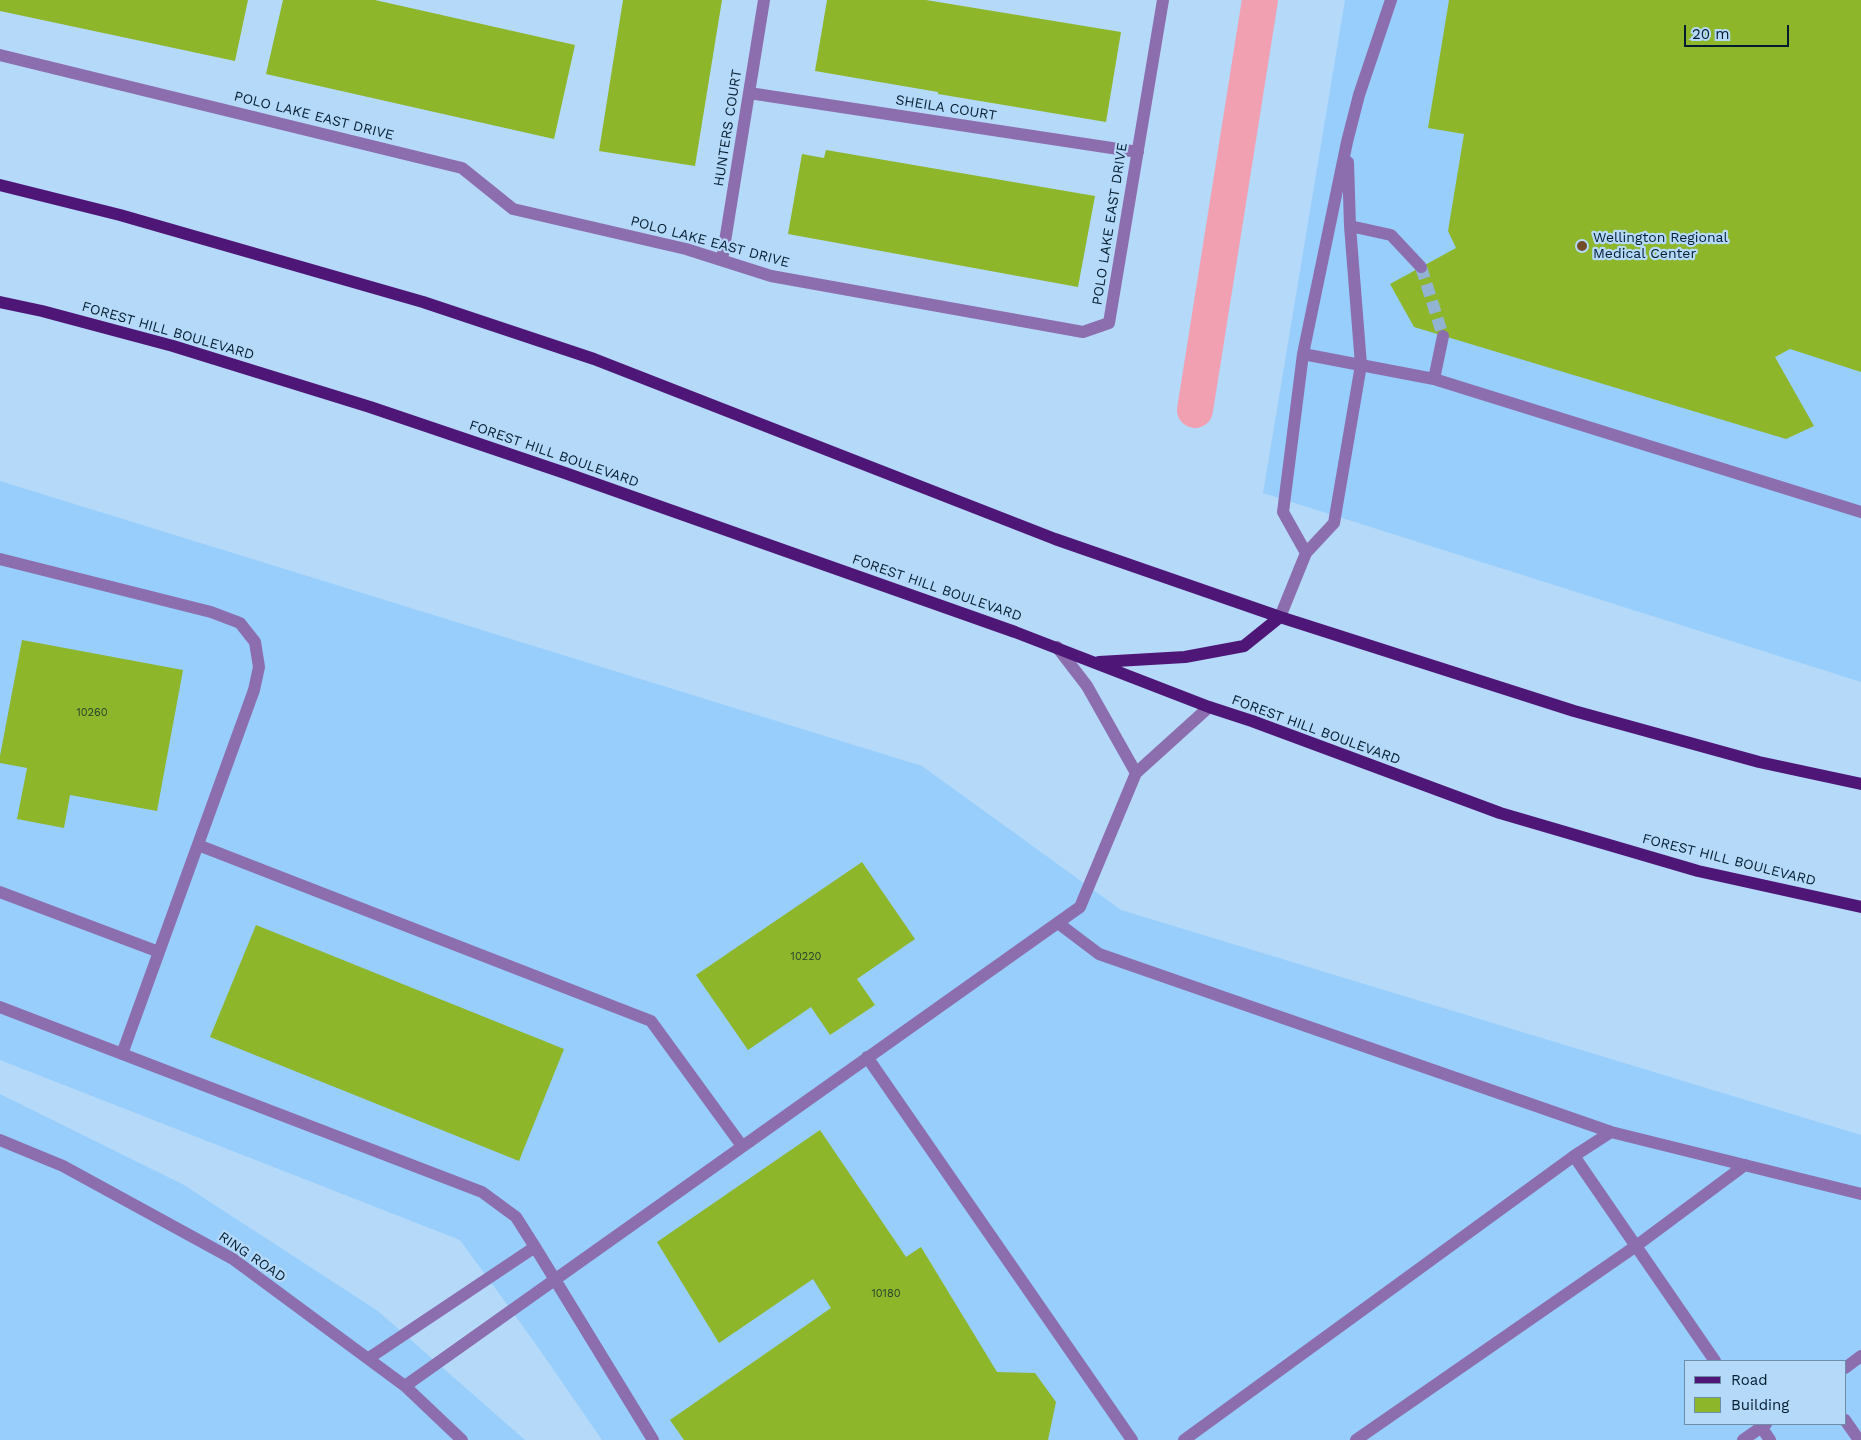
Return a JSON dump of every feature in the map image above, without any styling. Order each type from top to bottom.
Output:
[{"type":"main road","points":[[0,185],[120,215],[422,302],[594,359],[1055,539],[1280,618],[1574,711],[1759,762],[1861,784]]},
{"type":"main road","name":"FOREST HILL BOULEVARD","points":[[0,302],[42,311],[173,346],[370,407],[574,476],[1057,647],[1210,707],[1500,813],[1698,871],[1861,907]]},
{"type":"main road","points":[[1095,662],[1185,657],[1244,646],[1280,618]]},
{"type":"street","name":"HUNTERS COURT","points":[[722,260],[764,0]]},
{"type":"street","name":"POLO LAKE EAST DRIVE","points":[[0,55],[462,168],[513,209],[686,249],[771,276],[1083,332],[1109,323],[1163,0]]},
{"type":"street","points":[[1306,553],[1283,512],[1303,354],[1347,142],[1359,95],[1391,0]]},
{"type":"street","name":"SHEILA COURT","points":[[749,93],[1138,152]]},
{"type":"street","points":[[1280,618],[1306,553],[1334,523],[1361,365],[1350,226],[1347,142]]},
{"type":"street","points":[[1350,226],[1391,235],[1421,267]]},
{"type":"street","points":[[1434,379],[1443,336]]},
{"type":"street","points":[[1303,354],[1434,379],[1861,512]]},
{"type":"street","points":[[0,560],[210,612],[240,623],[255,642],[259,666],[254,690],[122,1054]]},
{"type":"street","points":[[1057,647],[1087,686],[1109,729],[1136,773]]},
{"type":"street","points":[[405,1386],[1080,907],[1136,773],[1210,707]]},
{"type":"street","points":[[198,845],[650,1021],[742,1146]]},
{"type":"street","points":[[0,892],[159,952]]},
{"type":"street","points":[[1058,923],[1100,954],[1611,1132],[1861,1194]]},
{"type":"street","points":[[0,1007],[482,1192],[516,1217],[653,1440]]},
{"type":"street","points":[[867,1057],[1132,1440]]},
{"type":"street","points":[[1184,1440],[1574,1156],[1611,1132]]},
{"type":"street","name":"RING ROAD","points":[[0,1140],[63,1166],[232,1259],[405,1386],[462,1440]]},
{"type":"street","points":[[1574,1156],[1714,1360]]},
{"type":"street","points":[[1356,1440],[1636,1246],[1745,1165]]},
{"type":"street","points":[[369,1358],[535,1247]]},
{"type":"street","points":[[1846,1367],[1861,1356]]},
{"type":"street","points":[[1846,1421],[1859,1440]]},
{"type":"street","points":[[1742,1440],[1762,1425],[1770,1440]]},
{"type":"shaded area","name":"Wellington Regional Medical Center","points":[[1345,0],[1861,0],[1861,682],[1263,493]]},
{"type":"shaded area","points":[[0,481],[922,766],[1121,910],[1861,1135],[1861,1440],[602,1440],[535,1343],[460,1240],[0,1060]]},
{"type":"shaded area","points":[[0,1094],[184,1185],[378,1311],[525,1440],[0,1440]]},
{"type":"building","points":[[0,0],[248,0],[235,61],[0,11]]},
{"type":"building","points":[[283,0],[375,0],[575,45],[554,139],[266,74]]},
{"type":"building","points":[[623,0],[722,0],[695,166],[599,151]]},
{"type":"building","points":[[827,0],[926,0],[1121,32],[1106,122],[815,71]]},
{"type":"building","points":[[1449,0],[1861,0],[1861,372],[1790,349],[1775,357],[1814,426],[1786,439],[1414,327],[1390,284],[1456,248],[1448,231],[1464,134],[1428,128]]},
{"type":"building","points":[[826,150],[1095,196],[1078,287],[788,234],[802,154],[824,158]]},
{"type":"building","points":[[22,640],[183,670],[157,811],[70,795],[64,828],[17,819],[27,768],[0,763],[0,756]]},
{"type":"building","points":[[862,862],[915,939],[857,979],[875,1005],[830,1035],[811,1007],[748,1050],[696,975]]},
{"type":"building","points":[[256,925],[564,1049],[519,1161],[210,1037]]},
{"type":"building","points":[[820,1130],[906,1257],[921,1247],[997,1372],[1035,1373],[1056,1402],[1048,1440],[684,1440],[670,1420],[831,1308],[813,1279],[719,1343],[657,1242]]},
{"type":"waterway","points":[[1195,410],[1260,0]]},
{"type":"tunnel","points":[[1421,267],[1443,336]]},
{"type":"place","name":"Wellington Regional Medical Center","points":[[1582,246]]}]
